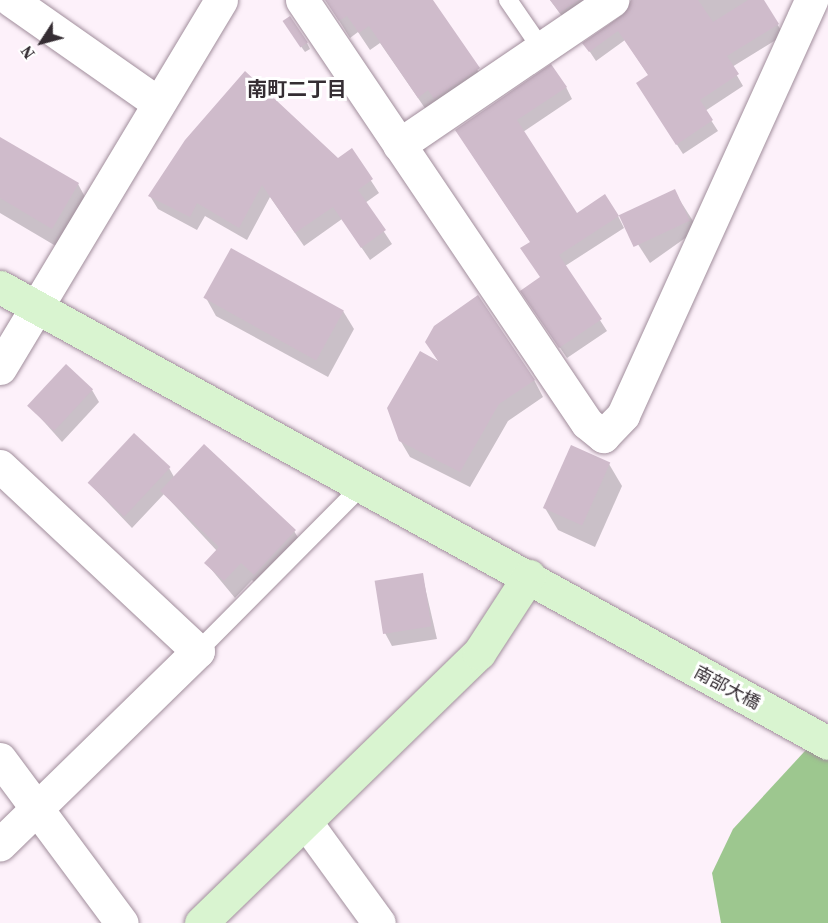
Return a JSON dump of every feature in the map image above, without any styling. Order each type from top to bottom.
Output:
[{"type":"street","points":[[11,0],[158,103]]},
{"type":"street","points":[[0,368],[35,306],[221,0]]},
{"type":"street","points":[[302,0],[587,423],[597,434],[608,435],[623,415],[812,0]]},
{"type":"street","points":[[399,145],[612,0]]},
{"type":"street","name":"南部大橋","points":[[0,287],[364,484],[626,633],[828,742]]},
{"type":"street","points":[[0,466],[198,651],[0,844]]},
{"type":"street","points":[[201,923],[307,824],[479,654],[529,576]]},
{"type":"street","points":[[0,759],[122,923]]},
{"type":"street","points":[[307,824],[379,923]]},
{"type":"lane","points":[[508,0],[541,48]]},
{"type":"lane","points":[[198,651],[364,484]]},
{"type":"shaded area","points":[[828,726],[828,923],[721,923],[712,873],[733,829]]},
{"type":"building","points":[[325,0],[433,0],[480,68],[434,99],[428,90],[418,98],[369,26],[359,33],[347,16],[339,21]]},
{"type":"building","points":[[550,0],[579,0],[560,13]]},
{"type":"building","points":[[631,0],[698,0],[713,22],[748,0],[764,0],[779,24],[727,56],[739,74],[700,100],[713,120],[676,145],[636,83],[648,75],[618,31],[589,52],[582,43],[623,15]]},
{"type":"building","points":[[290,16],[308,43],[300,48],[283,21]]},
{"type":"building","points":[[551,64],[567,87],[517,120],[577,213],[605,194],[619,216],[559,255],[602,319],[559,348],[520,291],[540,277],[520,248],[530,242],[455,130]]},
{"type":"building","points":[[245,71],[338,158],[352,148],[373,179],[358,190],[386,230],[361,248],[333,207],[295,233],[262,185],[239,228],[197,203],[190,217],[148,196],[185,140]]},
{"type":"building","points":[[0,137],[79,183],[52,229],[0,198]]},
{"type":"building","points":[[675,189],[690,221],[634,247],[619,215]]},
{"type":"building","points":[[231,248],[344,311],[316,360],[203,298]]},
{"type":"building","points":[[478,295],[535,380],[499,404],[460,472],[399,441],[387,408],[420,351],[438,361],[425,342],[434,326]]},
{"type":"building","points":[[66,364],[93,389],[54,431],[27,406]]},
{"type":"building","points":[[134,433],[171,467],[124,517],[88,483]]},
{"type":"building","points":[[204,444],[296,530],[254,575],[241,563],[224,581],[204,563],[219,547],[160,491]]},
{"type":"building","points":[[571,445],[610,462],[582,526],[543,508]]},
{"type":"building","points":[[423,573],[431,626],[383,634],[375,581]]},
{"type":"district","name":"南町二丁目","points":[[297,89]]}]
